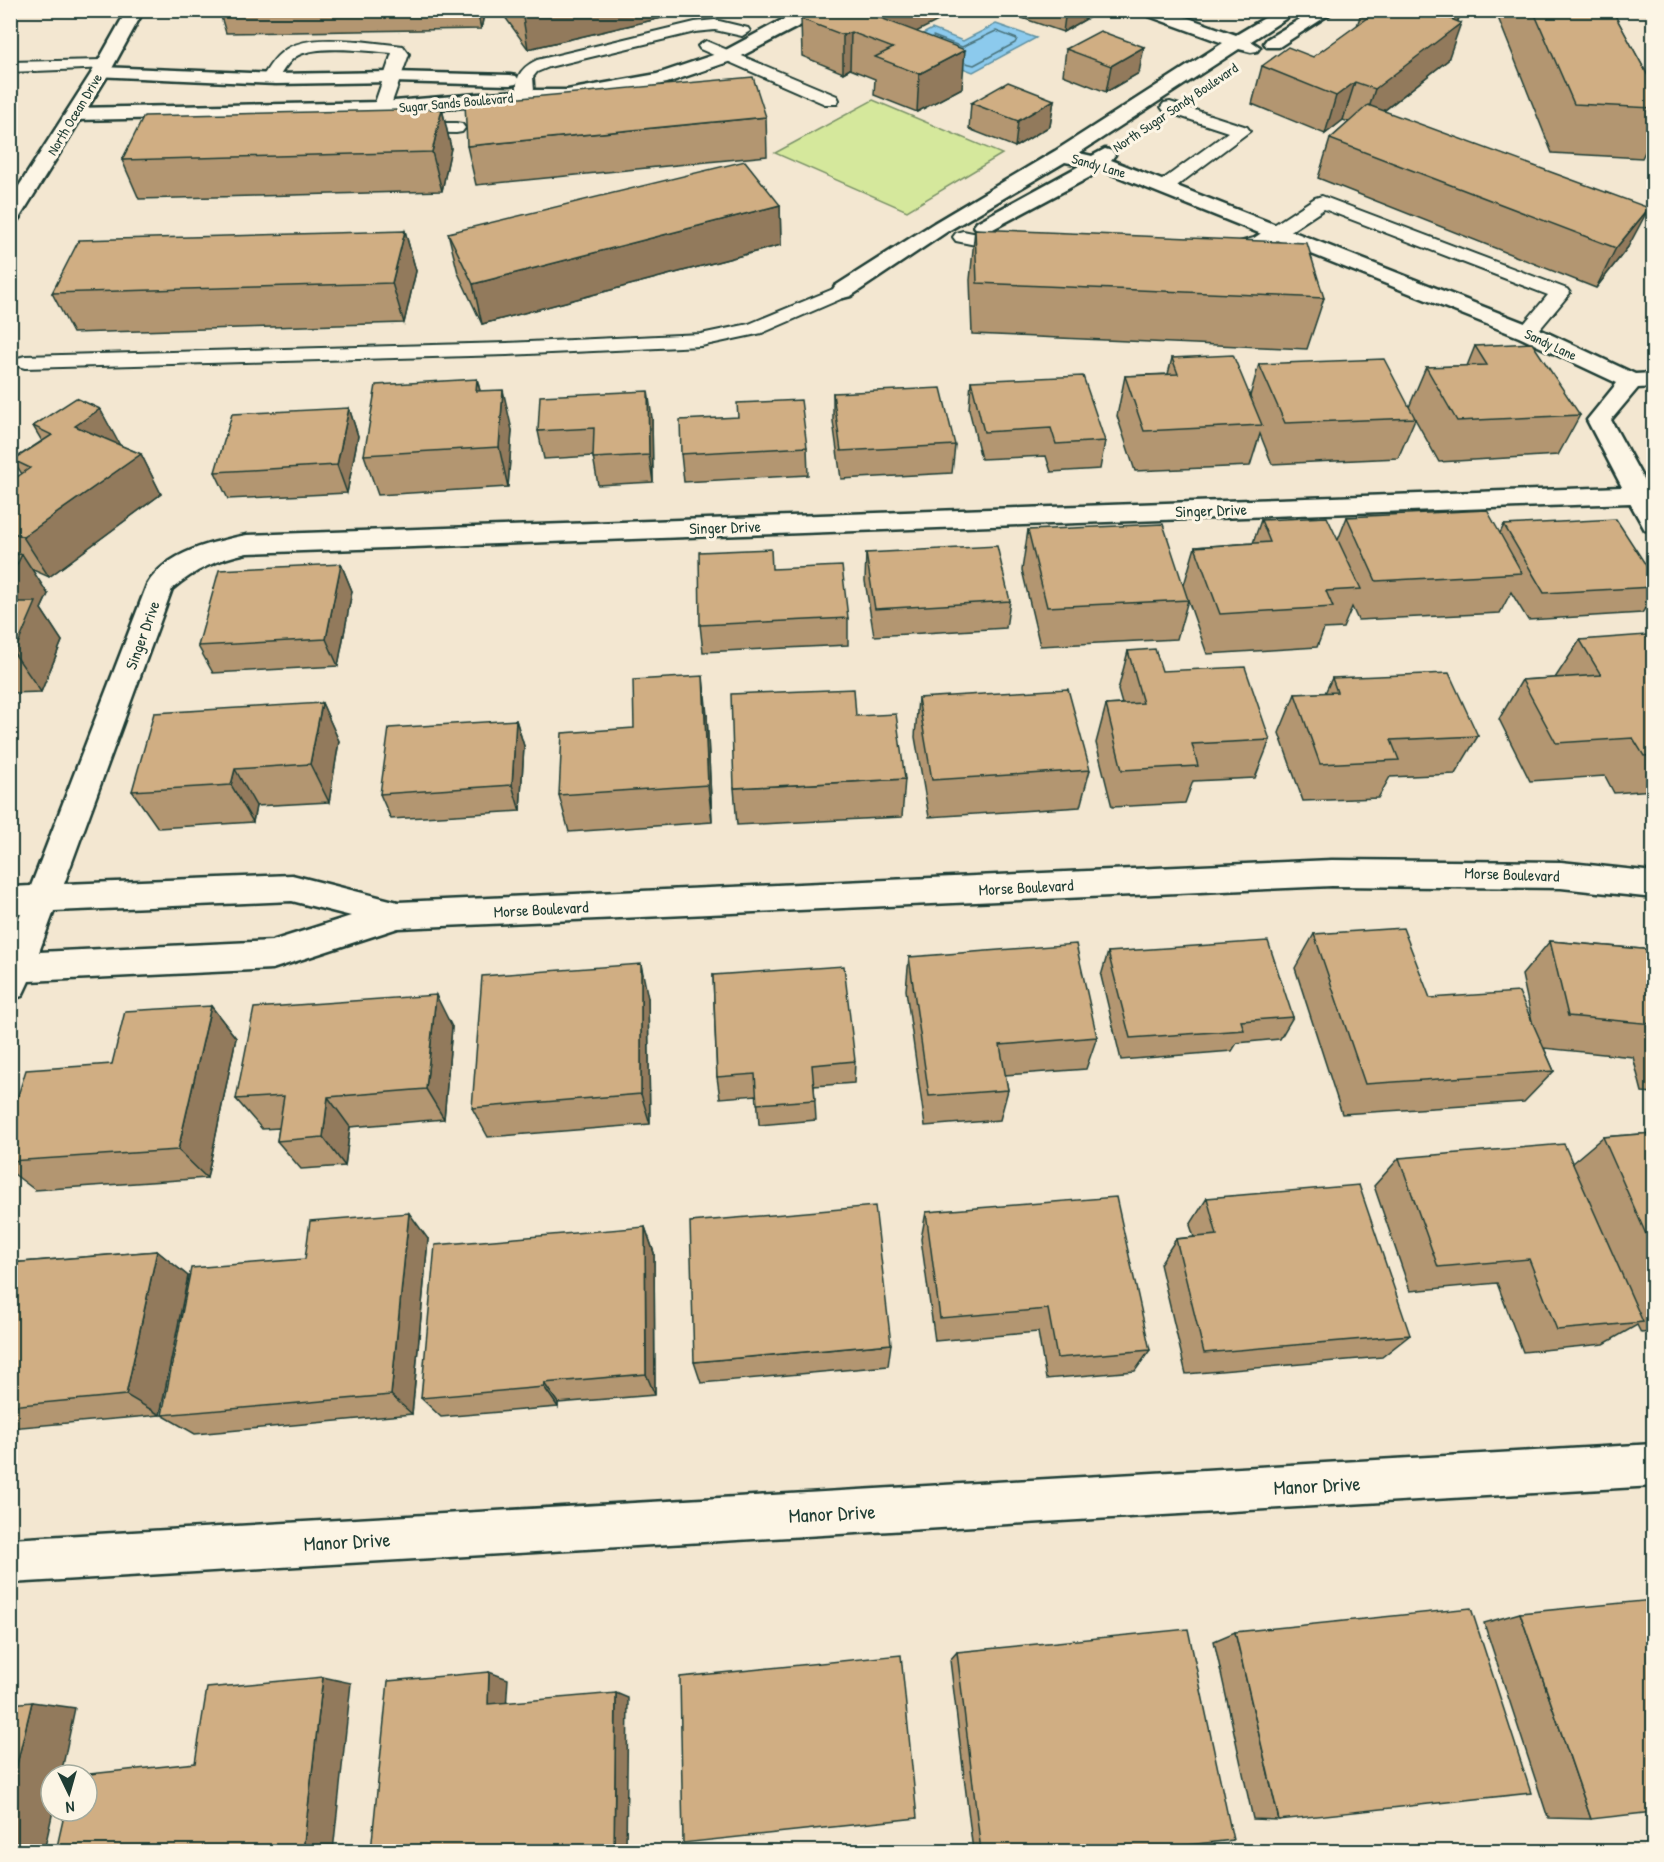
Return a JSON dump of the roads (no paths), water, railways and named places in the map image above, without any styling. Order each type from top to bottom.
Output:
[{"type":"street","name":"North Ocean Drive","points":[[10,217],[75,114],[136,10]]},
{"type":"street","name":"Sugar Sands Boulevard","points":[[75,114],[252,119],[382,108],[527,89],[632,71],[691,54],[787,10]]},
{"type":"street","name":"Sugar Sands Boulevard","points":[[102,69],[269,79],[498,78],[527,89],[567,96],[667,86],[822,10]]},
{"type":"street","name":"North Sugar Sandy Boulevard","points":[[1149,10],[1269,46]]},
{"type":"street","name":"North Sugar Sandy Boulevard","points":[[1188,10],[1244,38]]},
{"type":"street","name":"North Sugar Sandy Boulevard","points":[[843,291],[1291,10]]},
{"type":"street","name":"North Sugar Sandy Boulevard","points":[[1243,61],[1329,10]]},
{"type":"street","name":"North Sugar Sandy Boulevard","points":[[1163,112],[1216,78]]},
{"type":"street","name":"North Sugar Sandy Boulevard","points":[[896,256],[947,246],[1089,168],[1121,143]]},
{"type":"street","name":"Sandy Lane","points":[[1062,155],[1089,168],[1268,237],[1527,332],[1634,386]]},
{"type":"street","name":"Sandy Lane","points":[[1089,168],[1164,187],[1496,342]]},
{"type":"street","points":[[1588,384],[1634,386]]},
{"type":"street","points":[[1634,386],[1599,420],[1653,524]]},
{"type":"street","name":"Singer Drive","points":[[43,899],[160,585],[183,565],[214,550],[247,544],[1637,495]]},
{"type":"street","name":"Morse Boulevard","points":[[13,974],[272,955],[398,915],[1342,873],[1416,872],[1561,876],[1653,885]]},
{"type":"street","name":"Morse Boulevard","points":[[10,900],[292,888],[398,915]]},
{"type":"street","points":[[13,974],[43,899]]},
{"type":"street","name":"Manor Drive","points":[[10,1561],[1653,1466]]},
{"type":"lane","points":[[545,112],[527,110],[525,77],[531,69],[543,63],[695,27],[715,25],[742,31]]},
{"type":"lane","points":[[269,79],[284,57],[306,47],[377,46],[397,49],[401,54],[382,108],[369,129],[456,128]]},
{"type":"lane","points":[[705,46],[831,100]]},
{"type":"lane","points":[[10,67],[102,69]]},
{"type":"lane","points":[[513,117],[590,108]]},
{"type":"lane","points":[[1163,112],[1241,131],[1164,187]]},
{"type":"lane","points":[[1209,254],[1245,248],[1268,237],[1322,202],[1560,293],[1527,332]]},
{"type":"lane","points":[[963,237],[1033,251]]},
{"type":"lane","points":[[25,362],[507,349],[701,340],[755,329],[843,291]]},
{"type":"water","points":[[996,24],[1036,38],[973,72],[902,45],[932,29],[963,41]]}]
